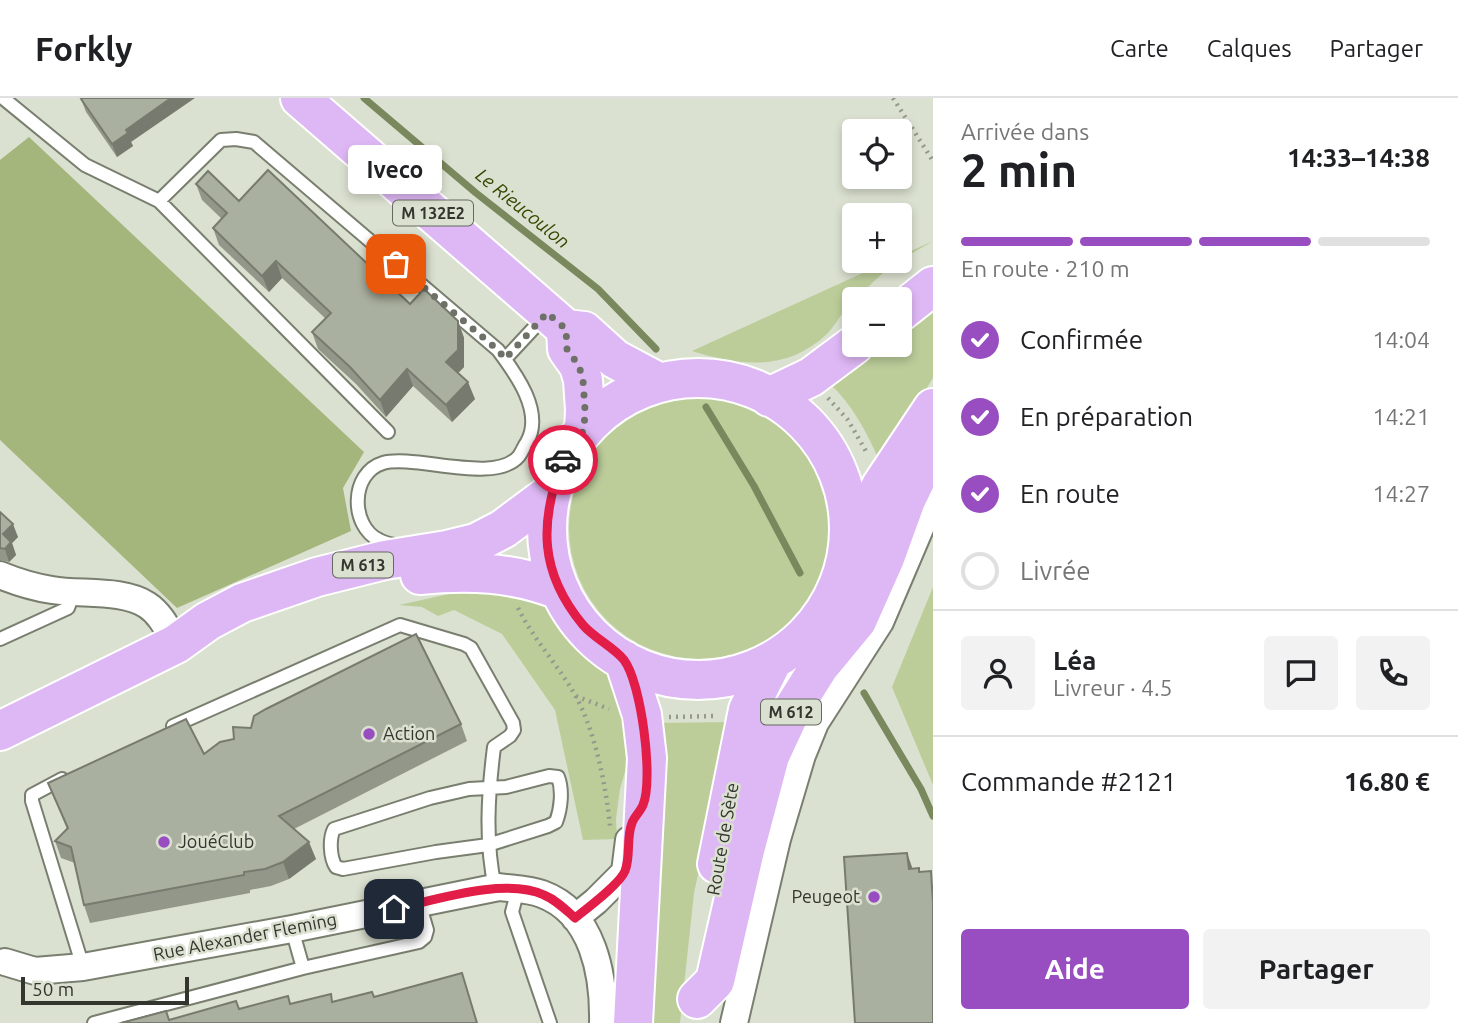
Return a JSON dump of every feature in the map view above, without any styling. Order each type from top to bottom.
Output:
[{"type":"main road","name":"M 132E2","points":[[300,98],[556,321],[584,331],[615,359],[660,383]]},
{"type":"main road","points":[[912,303],[933,286]]},
{"type":"main road","points":[[556,321],[567,349],[579,366],[583,380],[584,430]]},
{"type":"main road","points":[[769,397],[811,377],[842,354]]},
{"type":"main road","points":[[849,550],[848,511],[839,473],[827,449],[811,428],[769,397],[743,385],[716,379],[660,383],[619,400],[584,430],[563,460],[550,494],[547,543],[551,567],[559,590],[584,626],[624,660],[644,670],[687,680],[730,677],[772,662],[809,633],[823,615],[835,595],[849,550],[881,486],[933,408]]},
{"type":"main road","name":"M 612","points":[[696,1011],[715,981],[745,850],[770,757],[789,715],[819,667],[857,621],[885,558],[906,500],[933,444]]},
{"type":"main road","name":"M 613","points":[[0,731],[176,644],[208,621],[242,604],[317,576],[476,543],[503,529],[550,494]]},
{"type":"main road","name":"M 613","points":[[176,644],[236,632],[310,601],[410,576],[457,571],[509,575],[559,590]]},
{"type":"main road","points":[[624,660],[642,715],[647,758],[633,1023]]},
{"type":"main road","name":"Route de Sète","points":[[696,1011],[716,867],[748,710],[772,662]]},
{"type":"street","points":[[734,1023],[777,839],[802,755],[815,723],[880,622],[933,498]]},
{"type":"street","points":[[0,575],[23,584],[128,597],[147,605],[160,617],[176,644]]},
{"type":"street","points":[[575,918],[625,872],[632,823],[644,804]]},
{"type":"street","name":"Rue Alexander Fleming","points":[[1,963],[35,971],[83,967],[419,903],[507,889],[543,894],[575,918],[589,939],[599,966],[603,1023]]},
{"type":"lane","points":[[3,98],[85,165],[159,201],[388,432]]},
{"type":"lane","points":[[159,201],[221,140],[254,142],[498,350],[519,379],[529,405],[532,432],[517,458],[497,467],[473,469],[402,462],[384,463],[369,469],[358,487],[358,513],[368,531],[378,540],[412,548],[447,550]]},
{"type":"lane","points":[[505,359],[556,321]]},
{"type":"lane","points":[[0,639],[68,608],[74,592]]},
{"type":"lane","points":[[159,732],[394,628],[406,625],[471,648],[513,723],[514,730],[510,736],[494,747],[489,787],[488,845],[507,889],[512,912],[550,1023]]},
{"type":"lane","points":[[73,774],[36,792],[32,801],[83,967]]},
{"type":"lane","points":[[550,776],[558,778],[561,786],[556,822],[488,845],[344,869],[336,867],[333,862],[331,835],[334,829],[430,799],[468,789],[489,787],[506,787],[550,776]]},
{"type":"lane","points":[[94,1023],[303,968],[419,942],[425,937],[427,930],[419,903]]},
{"type":"lane","points":[[292,929],[303,968]]},
{"type":"path","points":[[893,98],[933,161]]},
{"type":"path","points":[[811,377],[848,420],[863,444],[881,486]]},
{"type":"path","points":[[509,575],[512,596],[524,621],[576,696],[593,740],[607,794],[611,832]]},
{"type":"path","points":[[576,696],[616,712],[656,718],[729,716],[748,710]]},
{"type":"green space","points":[[29,137],[364,452],[343,488],[351,531],[177,608],[0,440],[0,160]]},
{"type":"green space","points":[[863,273],[883,273],[868,287],[842,287],[842,313],[827,334],[796,355],[779,360],[745,362],[692,351]]},
{"type":"green space","points":[[933,306],[933,378],[880,462],[859,420],[829,383],[865,357],[912,357],[912,323]]},
{"type":"green space","points":[[687,397],[713,397],[738,402],[762,412],[793,435],[816,466],[826,490],[831,528],[826,566],[816,590],[793,621],[762,644],[738,654],[713,659],[687,659],[662,654],[638,644],[607,621],[584,590],[574,566],[569,541],[569,515],[574,490],[584,466],[607,435],[638,412],[662,402]]},
{"type":"green space","points":[[933,587],[933,785],[892,687]]},
{"type":"green space","points":[[491,588],[546,602],[584,652],[622,680],[629,758],[620,789],[616,819],[617,839],[583,840],[555,710],[502,634],[454,610],[438,616],[422,607],[399,605],[467,590]]},
{"type":"green space","points":[[731,722],[694,893],[680,1023],[648,1023],[656,723]]},
{"type":"building","points":[[171,98],[126,130],[128,133],[112,144],[81,99]]},
{"type":"building","points":[[268,170],[410,304],[424,289],[458,321],[458,350],[446,362],[468,382],[446,405],[407,369],[380,400],[350,367],[312,332],[331,313],[276,261],[262,276],[213,228],[227,213],[196,184],[208,171],[239,201]]},
{"type":"building","points":[[0,512],[13,524],[3,534],[11,542],[5,549],[0,548]]},
{"type":"building","points":[[416,634],[461,724],[279,816],[309,842],[283,862],[265,869],[244,872],[244,875],[84,905],[71,847],[55,841],[68,828],[48,783],[186,719],[204,754],[220,742],[234,739],[233,727],[251,728],[254,716],[266,709]]},
{"type":"building","points":[[907,853],[909,869],[931,871],[933,1023],[855,1023],[844,857]]},
{"type":"building","points":[[462,973],[477,1023],[121,1023],[166,1011],[169,1020],[236,1001],[239,1009],[288,996],[290,1004],[331,994],[332,1002],[372,992],[374,997]]},
{"type":"waterway","name":"Le Rieucoulon","points":[[364,98],[476,193],[598,289],[656,349]]},
{"type":"waterway","name":"Le Rieucoulon","points":[[706,407],[754,486],[800,573]]},
{"type":"waterway","name":"Le Rieucoulon","points":[[864,693],[921,789],[933,816]]},
{"type":"way so far","points":[[396,264],[498,350],[505,359],[547,313],[566,329],[567,349],[579,366],[583,380],[585,410],[584,430],[563,460]]},
{"type":"place","name":"Iveco","points":[[396,264]]},
{"type":"place","name":"Action","points":[[369,734]]},
{"type":"place","name":"JouéClub","points":[[164,842]]},
{"type":"place","name":"Peugeot","points":[[874,897]]},
{"type":"route","points":[[394,909],[499,887],[543,894],[575,918],[625,872],[632,823],[644,804],[647,758],[642,715],[624,660],[584,626],[559,590],[551,567],[547,518],[550,494],[563,460]]}]
